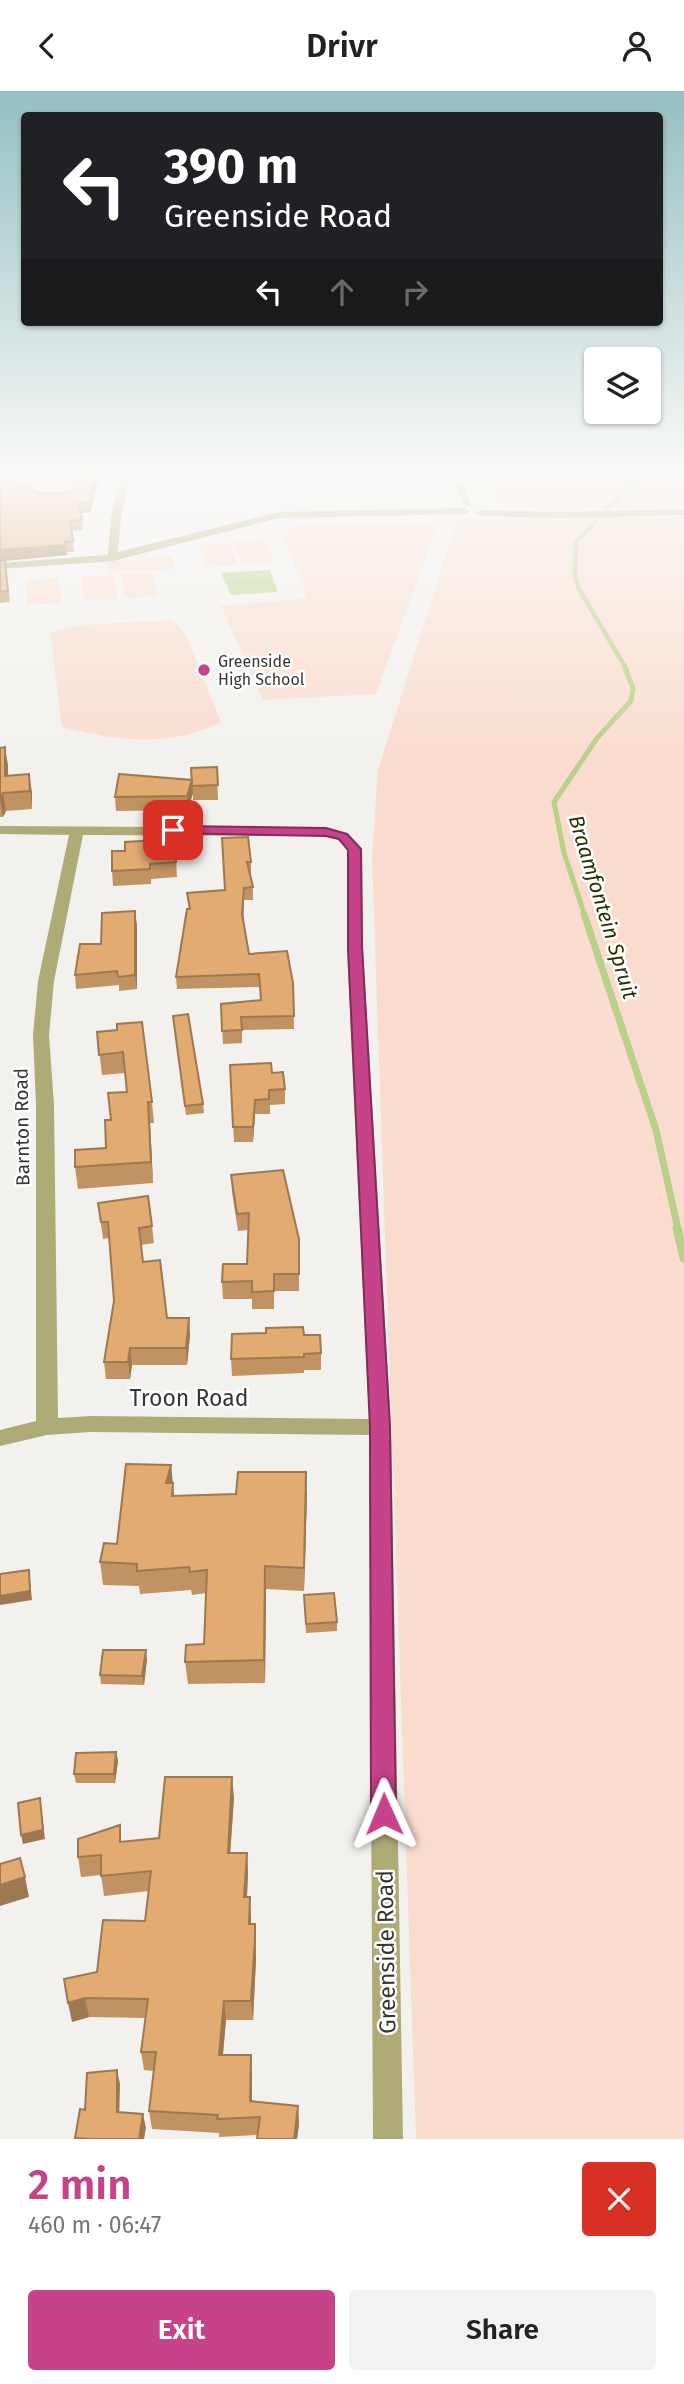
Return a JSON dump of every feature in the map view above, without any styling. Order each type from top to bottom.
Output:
[{"type":"street","name":"Greenside Road","points":[[0,830],[311,831],[343,837],[355,849],[355,947],[380,1427],[388,2139]]},
{"type":"street","name":"Barnton Road","points":[[47,1427],[45,1105],[41,1035],[46,981],[77,830]]},
{"type":"street","name":"Troon Road","points":[[0,1438],[47,1427],[155,1423],[380,1427]]},
{"type":"shaded area","points":[[152,572],[159,596],[125,598],[121,574]]},
{"type":"shaded area","points":[[271,572],[278,592],[231,595],[221,573]]},
{"type":"shaded area","points":[[297,572],[420,572],[376,694],[263,700],[221,606],[308,598]]},
{"type":"shaded area","points":[[440,572],[684,572],[684,2139],[416,2139],[372,856],[378,770]]},
{"type":"shaded area","points":[[113,575],[118,599],[84,601],[81,577]]},
{"type":"shaded area","points":[[58,578],[62,603],[27,605],[26,581]]},
{"type":"shaded area","points":[[172,620],[185,633],[221,722],[182,736],[162,739],[103,736],[62,727],[50,632],[81,625]]},
{"type":"building","points":[[0,572],[6,572],[8,591],[0,592]]},
{"type":"building","points":[[5,747],[5,776],[29,774],[30,791],[3,793],[0,799],[0,748]]},
{"type":"building","points":[[217,767],[218,785],[192,786],[191,768]]},
{"type":"building","points":[[119,774],[192,780],[187,796],[115,797]]},
{"type":"building","points":[[248,837],[251,862],[247,862],[253,887],[244,888],[242,914],[249,954],[287,951],[293,983],[294,1016],[241,1017],[242,1030],[222,1031],[221,1004],[261,1000],[259,974],[176,977],[187,909],[190,909],[187,893],[225,890],[222,838]]},
{"type":"building","points":[[175,839],[176,862],[150,864],[150,869],[112,871],[112,851],[125,851],[125,842]]},
{"type":"building","points":[[135,911],[135,975],[118,977],[117,971],[75,975],[80,944],[101,944],[102,913]]},
{"type":"building","points":[[188,1014],[203,1104],[185,1106],[173,1016]]},
{"type":"building","points":[[142,1022],[152,1102],[148,1102],[151,1162],[75,1167],[75,1150],[106,1148],[105,1120],[111,1120],[108,1093],[127,1092],[123,1052],[99,1055],[97,1032],[117,1030],[117,1024]]},
{"type":"building","points":[[271,1063],[272,1073],[283,1072],[285,1089],[269,1090],[269,1099],[255,1100],[253,1127],[233,1127],[230,1065]]},
{"type":"building","points":[[283,1170],[299,1239],[299,1274],[274,1274],[274,1291],[252,1292],[252,1281],[222,1282],[223,1264],[247,1264],[249,1213],[237,1214],[231,1175]]},
{"type":"building","points":[[148,1196],[152,1226],[139,1228],[143,1262],[160,1260],[167,1318],[189,1318],[186,1348],[130,1348],[128,1362],[104,1362],[114,1301],[108,1222],[101,1222],[98,1203]]},
{"type":"building","points":[[303,1327],[304,1335],[320,1335],[321,1353],[304,1354],[304,1357],[231,1359],[232,1334],[266,1333],[266,1328]]},
{"type":"building","points":[[126,1464],[171,1465],[166,1483],[173,1483],[172,1496],[236,1494],[238,1472],[306,1472],[304,1568],[265,1566],[264,1660],[185,1662],[186,1645],[204,1644],[207,1570],[190,1572],[189,1567],[137,1571],[137,1564],[100,1562],[104,1543],[117,1544]]},
{"type":"building","points":[[29,1570],[30,1591],[0,1596],[0,1574]]},
{"type":"building","points":[[334,1593],[337,1622],[306,1624],[304,1595]]},
{"type":"building","points":[[103,1650],[146,1650],[142,1676],[100,1675]]},
{"type":"building","points":[[116,1752],[114,1774],[74,1774],[76,1753]]},
{"type":"building","points":[[165,1777],[232,1777],[228,1853],[247,1853],[244,1897],[250,1897],[249,1924],[255,1924],[255,1940],[251,2001],[224,2001],[219,2055],[251,2055],[250,2101],[298,2106],[294,2139],[257,2139],[260,2117],[217,2119],[218,2115],[149,2111],[156,2052],[141,2052],[148,1999],[85,1998],[68,2003],[64,1979],[97,1972],[103,1920],[145,1921],[151,1871],[101,1876],[101,1855],[78,1857],[78,1839],[120,1825],[120,1842],[159,1838]]},
{"type":"building","points":[[40,1798],[43,1830],[21,1835],[18,1803]]},
{"type":"building","points":[[20,1858],[25,1877],[0,1885],[0,1864]]},
{"type":"building","points":[[117,2070],[117,2112],[143,2114],[139,2139],[75,2138],[80,2109],[85,2110],[87,2073]]},
{"type":"waterway","name":"Braamfontein Spruit","points":[[575,572],[579,589],[627,670]]},
{"type":"waterway","name":"Braamfontein Spruit","points":[[585,916],[564,853],[554,802],[597,738],[631,701],[633,688],[625,668]]},
{"type":"waterway","name":"Braamfontein Spruit","points":[[584,914],[656,1130],[678,1229]]},
{"type":"waterway","name":"Braamfontein Spruit","points":[[677,1228],[684,1258]]},
{"type":"place","name":"Greenside High School","points":[[204,670]]},
{"type":"route","points":[[173,830],[326,832],[335,833],[350,841],[355,849],[355,947],[380,1427],[384,1814]]}]
